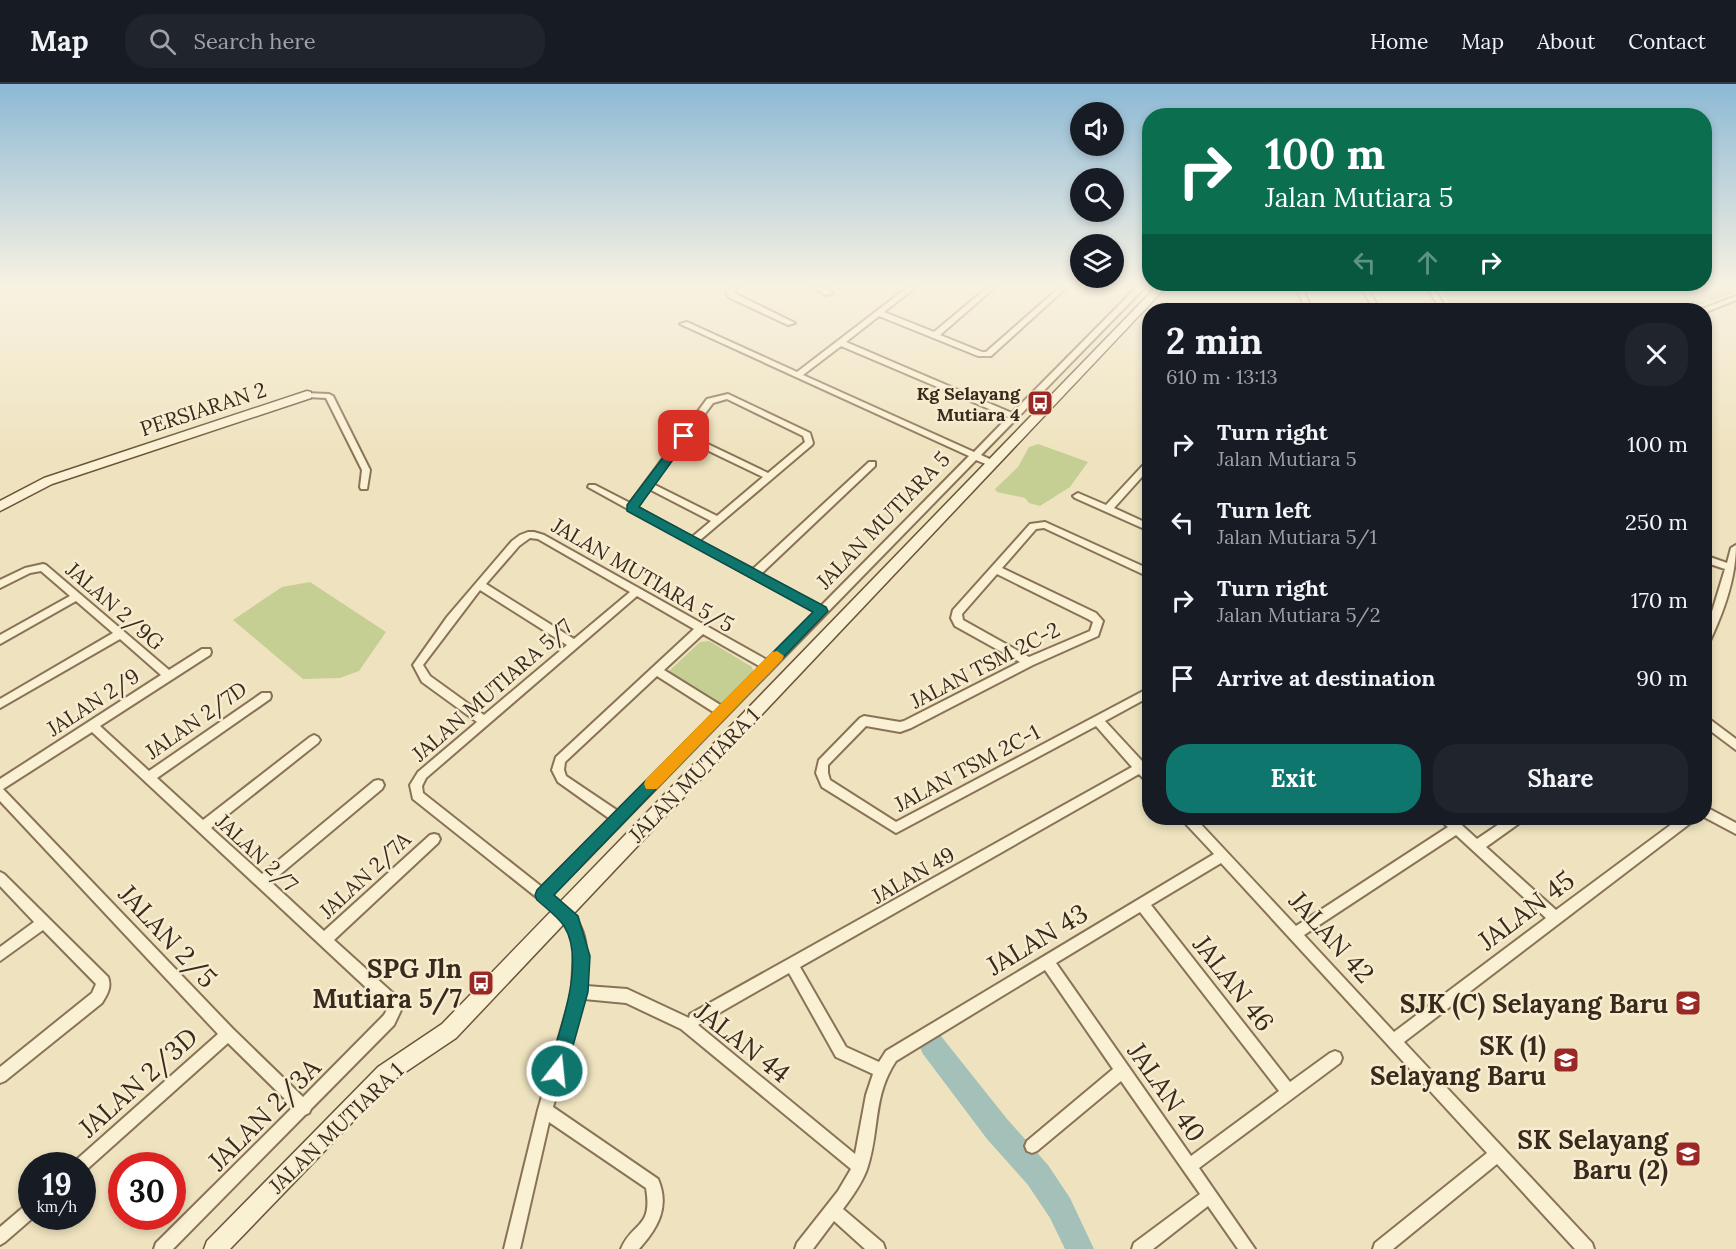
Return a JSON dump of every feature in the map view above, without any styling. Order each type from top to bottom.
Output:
[{"type":"street","points":[[722,341],[991,464]]},
{"type":"street","points":[[950,341],[981,354],[990,353],[1003,341]]},
{"type":"street","name":"JALAN MUTIARA 5","points":[[543,895],[1087,341]]},
{"type":"street","name":"JALAN MUTIARA 1","points":[[214,1249],[386,1074],[449,1031],[1109,341]]},
{"type":"street","points":[[797,376],[841,343],[1013,416]]},
{"type":"street","name":"PERSIARAN 2","points":[[0,507],[48,481],[306,395],[329,396],[366,470],[364,487]]},
{"type":"street","points":[[632,508],[710,401],[726,396],[806,434],[808,443],[693,541]]},
{"type":"street","points":[[684,436],[769,477]]},
{"type":"street","points":[[754,574],[872,464]]},
{"type":"street","points":[[1108,509],[1142,472]]},
{"type":"street","points":[[648,485],[718,520]]},
{"type":"street","points":[[592,487],[822,611]]},
{"type":"street","points":[[1078,496],[1142,525]]},
{"type":"street","points":[[1029,662],[959,623],[957,614],[1033,526],[1045,525],[1142,570]]},
{"type":"street","name":"JALAN MUTIARA 5/5","points":[[485,722],[426,679],[419,671],[420,660],[521,538],[536,535],[768,666]]},
{"type":"street","points":[[1712,619],[1736,548]]},
{"type":"street","points":[[1712,561],[1729,567]]},
{"type":"street","name":"JALAN 2/9G","points":[[0,584],[36,566],[43,567],[169,676]]},
{"type":"street","name":"JALAN TSM 2C-2","points":[[826,783],[822,773],[824,763],[858,724],[871,720],[900,727],[908,725],[1029,662],[1094,633],[1098,621],[1092,616],[997,570]]},
{"type":"street","points":[[480,585],[574,644]]},
{"type":"street","name":"JALAN MUTIARA 5/7","points":[[564,912],[416,793],[416,785],[422,775],[636,592]]},
{"type":"street","points":[[0,640],[77,597]]},
{"type":"street","points":[[618,818],[562,779],[558,770],[561,760],[701,629]]},
{"type":"street","points":[[0,704],[120,634]]},
{"type":"street","name":"JALAN 2/9","points":[[0,785],[206,652]]},
{"type":"street","points":[[658,671],[722,712]]},
{"type":"street","name":"JALAN 2/7D","points":[[149,777],[266,696]]},
{"type":"street","name":"JALAN TSM 2C-1","points":[[826,783],[896,828],[1142,696]]},
{"type":"street","points":[[1097,720],[1142,765]]},
{"type":"street","name":"JALAN 2/7","points":[[93,726],[390,1000],[394,1008]]},
{"type":"street","points":[[1712,726],[1736,745]]},
{"type":"street","points":[[202,828],[314,740]]},
{"type":"street","name":"JALAN 49","points":[[695,1019],[1142,771]]},
{"type":"street","points":[[261,883],[378,785]]},
{"type":"street","name":"JALAN 2/5","points":[[0,793],[228,1034],[304,1108]]},
{"type":"street","points":[[1712,816],[1736,829]]},
{"type":"street","name":"JALAN 42","points":[[1195,825],[1586,1249]]},
{"type":"street","points":[[1454,825],[1555,918]]},
{"type":"street","points":[[1477,846],[1507,825]]},
{"type":"street","name":"JALAN 45","points":[[1393,1041],[1679,825]]},
{"type":"street","points":[[1296,933],[1457,828]]},
{"type":"street","name":"JALAN 2/7A","points":[[324,940],[434,839]]},
{"type":"street","name":"JALAN 43","points":[[880,1070],[891,1056],[1223,855]]},
{"type":"street","points":[[0,878],[103,982],[102,990],[0,1076]]},
{"type":"street","name":"JALAN 46","points":[[1142,904],[1289,1092]]},
{"type":"street","points":[[512,1249],[545,1110],[579,992],[580,944],[572,922],[564,912]]},
{"type":"street","points":[[0,955],[44,922]]},
{"type":"street","name":"JALAN 40","points":[[1047,962],[1247,1249]]},
{"type":"street","points":[[792,965],[841,1052],[880,1070],[874,1084],[860,1167],[803,1249]]},
{"type":"street","name":"JALAN 44","points":[[579,992],[627,996],[686,1024],[860,1167]]},
{"type":"street","name":"JALAN 2/3A","points":[[162,1249],[304,1108],[388,1020],[394,1008]]},
{"type":"street","name":"JALAN 2/3D","points":[[96,1152],[228,1034]]},
{"type":"street","points":[[1189,1166],[1335,1058]]},
{"type":"street","points":[[1032,1146],[1123,1070]]},
{"type":"street","points":[[545,1110],[653,1184],[657,1202],[656,1217],[629,1249]]},
{"type":"street","points":[[1381,1249],[1498,1154]]},
{"type":"street","points":[[1140,1249],[1209,1196]]},
{"type":"street","points":[[832,1210],[878,1249]]},
{"type":"street","points":[[0,1237],[18,1221]]},
{"type":"green space","points":[[1038,444],[1088,462],[1070,487],[1040,506],[1029,503],[1025,498],[997,492],[995,489],[1018,467],[1029,447]]},
{"type":"green space","points":[[310,582],[386,632],[359,671],[340,678],[303,679],[233,620],[282,587]]},
{"type":"green space","points":[[709,641],[752,667],[754,675],[722,706],[668,672],[700,642]]},
{"type":"waterway","points":[[932,1045],[997,1129],[1038,1175],[1060,1208],[1080,1249]]},
{"type":"slow traffic","points":[[652,784],[777,656]]},
{"type":"place","name":"Kg Selayang Mutiara 4","points":[[1040,403]]},
{"type":"place","name":"SPG Jln Mutiara 5/7","points":[[481,983]]},
{"type":"place","name":"SJK (C) Selayang Baru","points":[[1688,1003]]},
{"type":"place","name":"SK (1) Selayang Baru","points":[[1566,1060]]},
{"type":"place","name":"SK Selayang Baru (2)","points":[[1688,1154]]},
{"type":"route","points":[[557,1071],[579,992],[582,956],[572,922],[564,912],[543,895],[822,611],[632,508],[684,436]]}]
